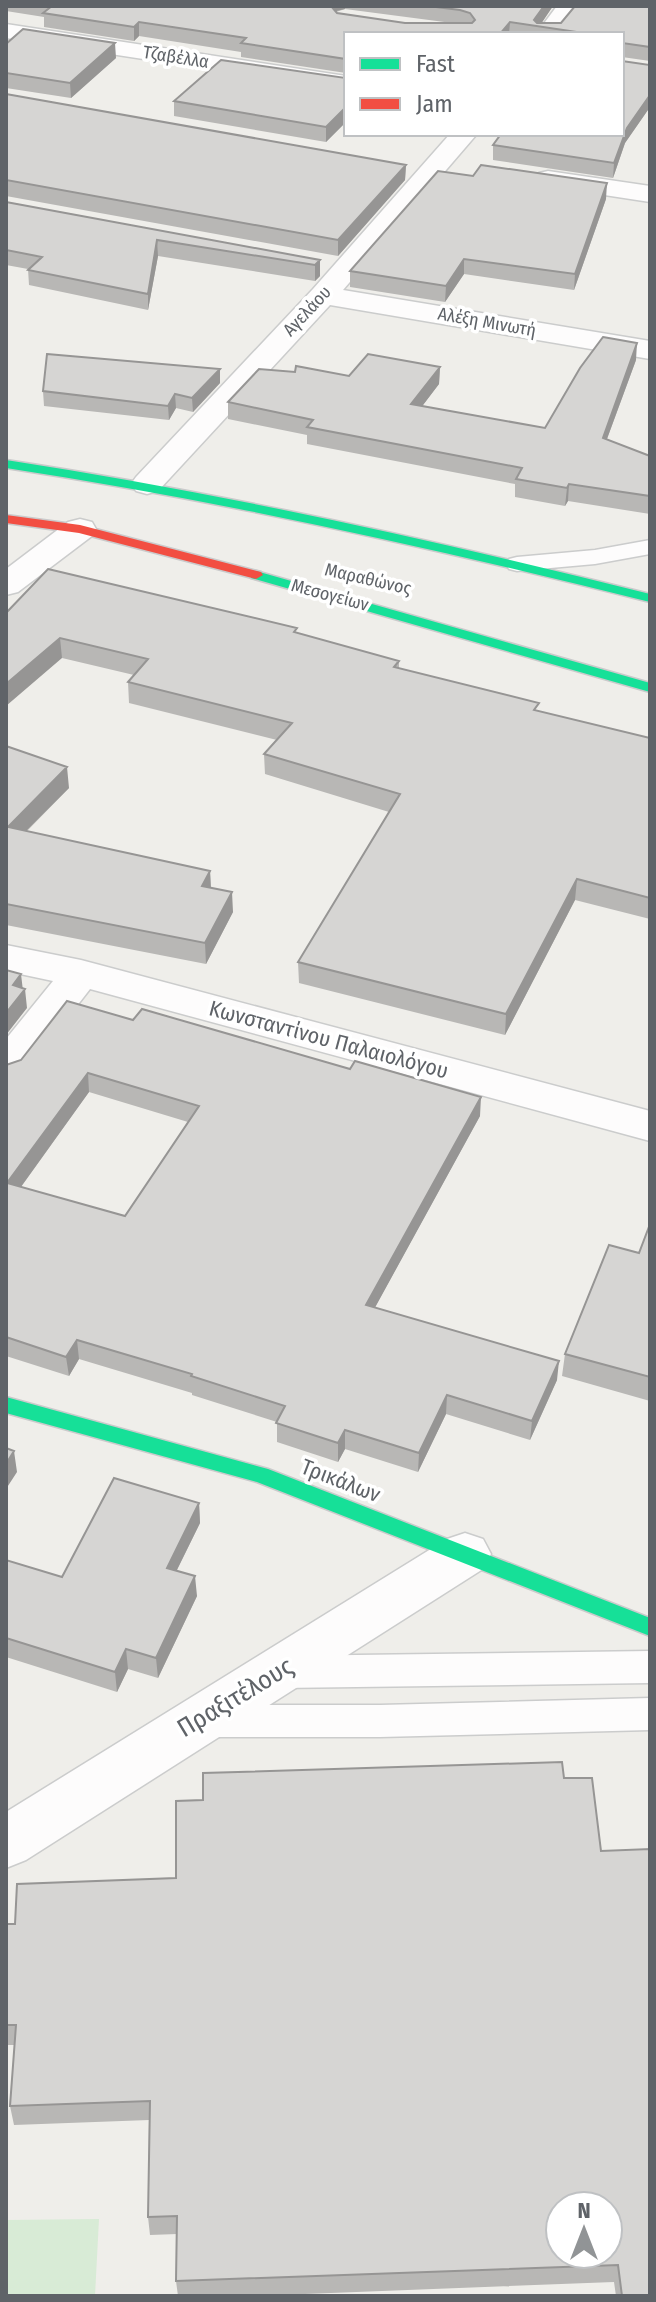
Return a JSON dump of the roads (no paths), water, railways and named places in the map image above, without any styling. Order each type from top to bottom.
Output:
[{"type":"main road","points":[[6,464],[147,484],[286,511],[650,598]]},
{"type":"main road","name":"Μεσογείων","points":[[6,519],[80,529],[343,598],[650,688]]},
{"type":"main road","points":[[80,529],[258,556]]},
{"type":"main road","points":[[517,564],[650,608]]},
{"type":"main road","name":"Τρικάλων","points":[[6,1405],[261,1475],[650,1627]]},
{"type":"street","points":[[550,32],[569,6]]},
{"type":"street","points":[[6,31],[27,14]]},
{"type":"street","name":"Τζαβέλλα","points":[[6,31],[344,83]]},
{"type":"street","name":"Αγελάου","points":[[147,484],[323,295],[462,136]]},
{"type":"street","points":[[402,166],[469,168]]},
{"type":"street","points":[[529,177],[650,194]]},
{"type":"street","points":[[315,264],[345,269]]},
{"type":"street","name":"Αλέξη Μινωτή","points":[[323,295],[650,350]]},
{"type":"street","points":[[6,585],[80,529]]},
{"type":"street","name":"Κωνσταντίνου Παλαιολόγου","points":[[6,958],[81,973],[650,1126]]},
{"type":"street","points":[[6,1068],[81,973]]},
{"type":"street","name":"Πραξιτέλους","points":[[6,1842],[465,1554]]},
{"type":"lane","points":[[517,564],[595,557],[650,547]]},
{"type":"lane","points":[[278,1672],[650,1667]]},
{"type":"lane","points":[[195,1721],[380,1721],[650,1714]]}]
